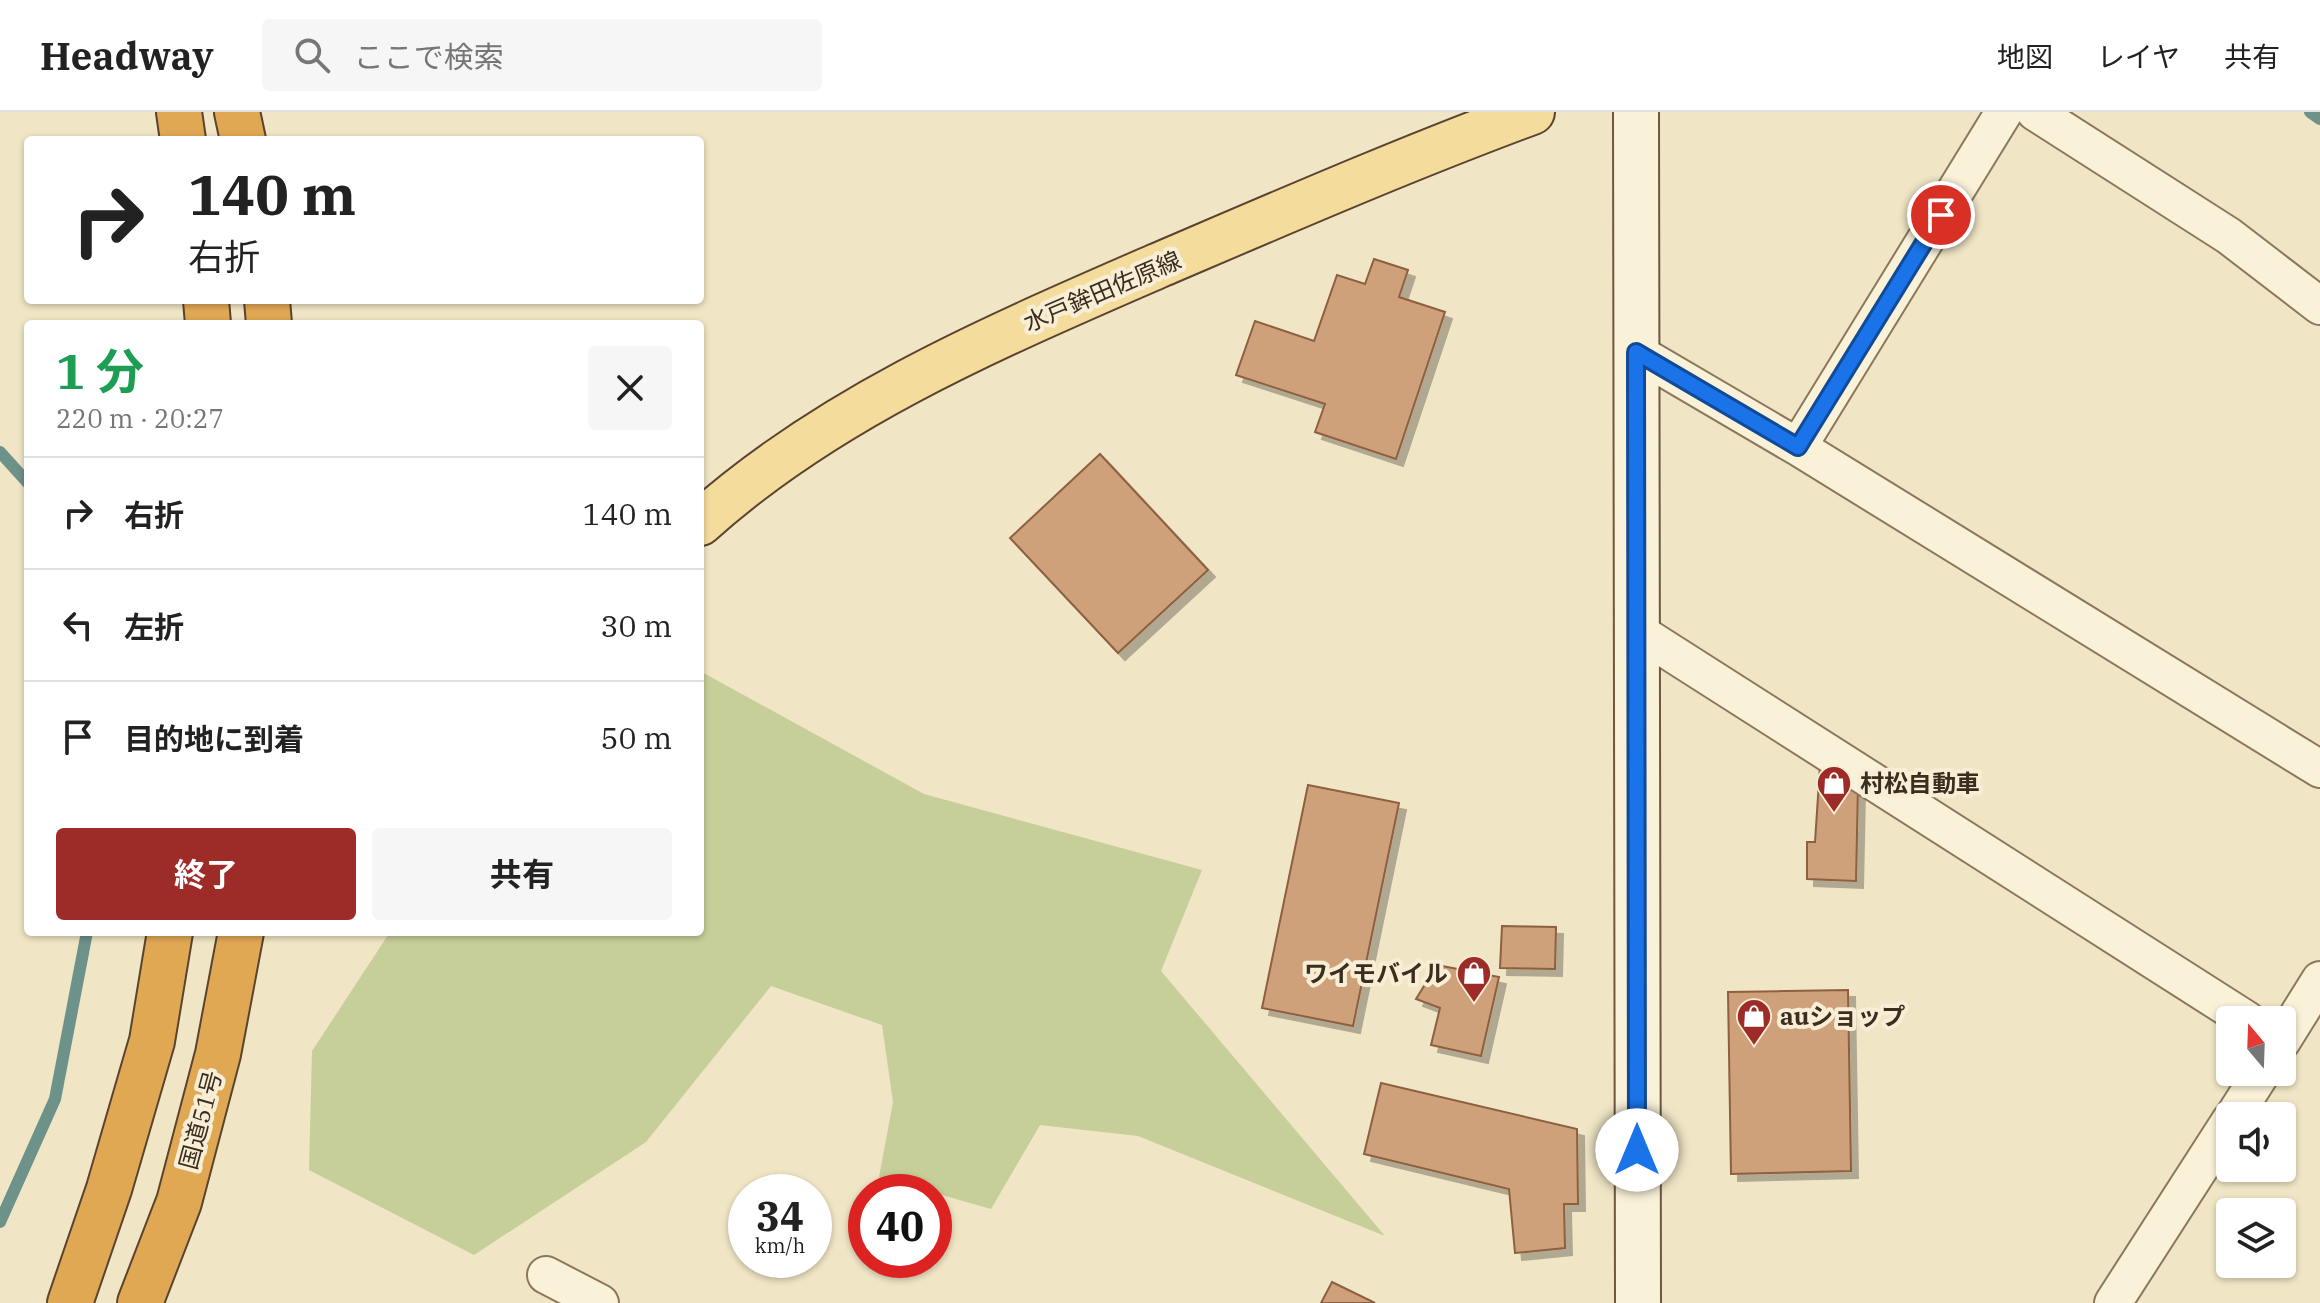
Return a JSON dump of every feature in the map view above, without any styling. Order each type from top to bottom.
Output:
[{"type":"highway","points":[[179,112],[182,136]]},
{"type":"highway","points":[[237,112],[242,136]]},
{"type":"highway","points":[[70,1303],[109,1189],[152,1041],[169,936]]},
{"type":"highway","name":"国道51号","points":[[140,1303],[179,1202],[218,1054],[240,936]]},
{"type":"highway","points":[[49,1303],[109,1189]]},
{"type":"main road","name":"水戸鉾田佐原線","points":[[704,519],[725,501],[839,420],[929,369],[1304,203],[1532,112]]},
{"type":"street","points":[[1636,112],[1634,629],[1638,1303]]},
{"type":"street","points":[[1798,447],[2004,112]]},
{"type":"street","points":[[2035,112],[2229,236],[2320,306]]},
{"type":"street","points":[[1636,352],[1798,447],[2320,769]]},
{"type":"street","points":[[1634,629],[2225,1006]]},
{"type":"street","points":[[2296,1019],[2320,980]]},
{"type":"street","points":[[2113,1303],[2216,1143]]},
{"type":"street","points":[[546,1275],[600,1303]]},
{"type":"green space","points":[[704,673],[924,794],[1202,870],[1161,971],[1385,1236],[1138,1136],[1040,1125],[991,1209],[952,1198],[952,1174],[880,1174],[893,1102],[882,1025],[771,986],[646,1142],[474,1255],[309,1170],[312,1051],[387,936],[704,936]]},
{"type":"building","points":[[1374,259],[1408,270],[1399,297],[1445,312],[1396,459],[1315,432],[1325,404],[1236,375],[1255,321],[1314,341],[1337,275],[1365,284]]},
{"type":"building","points":[[1100,454],[1208,570],[1118,653],[1010,538]]},
{"type":"building","points":[[1820,766],[1858,785],[1856,881],[1807,879],[1807,842],[1815,842]]},
{"type":"building","points":[[1308,785],[1399,803],[1353,1026],[1262,1008]]},
{"type":"building","points":[[1502,926],[1556,927],[1555,969],[1500,968]]},
{"type":"building","points":[[1437,965],[1499,977],[1481,1056],[1431,1045],[1440,1008],[1416,999]]},
{"type":"building","points":[[1848,990],[1851,1171],[1731,1174],[1728,992]]},
{"type":"building","points":[[1381,1083],[1577,1129],[1578,1204],[1564,1204],[1565,1248],[1515,1253],[1509,1189],[1364,1154]]},
{"type":"building","points":[[1332,1282],[1375,1303],[1321,1303]]},
{"type":"waterway","points":[[2310,112],[2320,119]]},
{"type":"waterway","points":[[0,452],[24,479]]},
{"type":"waterway","points":[[0,1222],[55,1099],[86,936]]},
{"type":"place","name":"村松自動車","points":[[1834,814]]},
{"type":"place","name":"ワイモバイル","points":[[1474,1004]]},
{"type":"place","name":"auショップ","points":[[1754,1047]]},
{"type":"route","points":[[1637,1150],[1636,352],[1798,447],[1941,215]]}]
